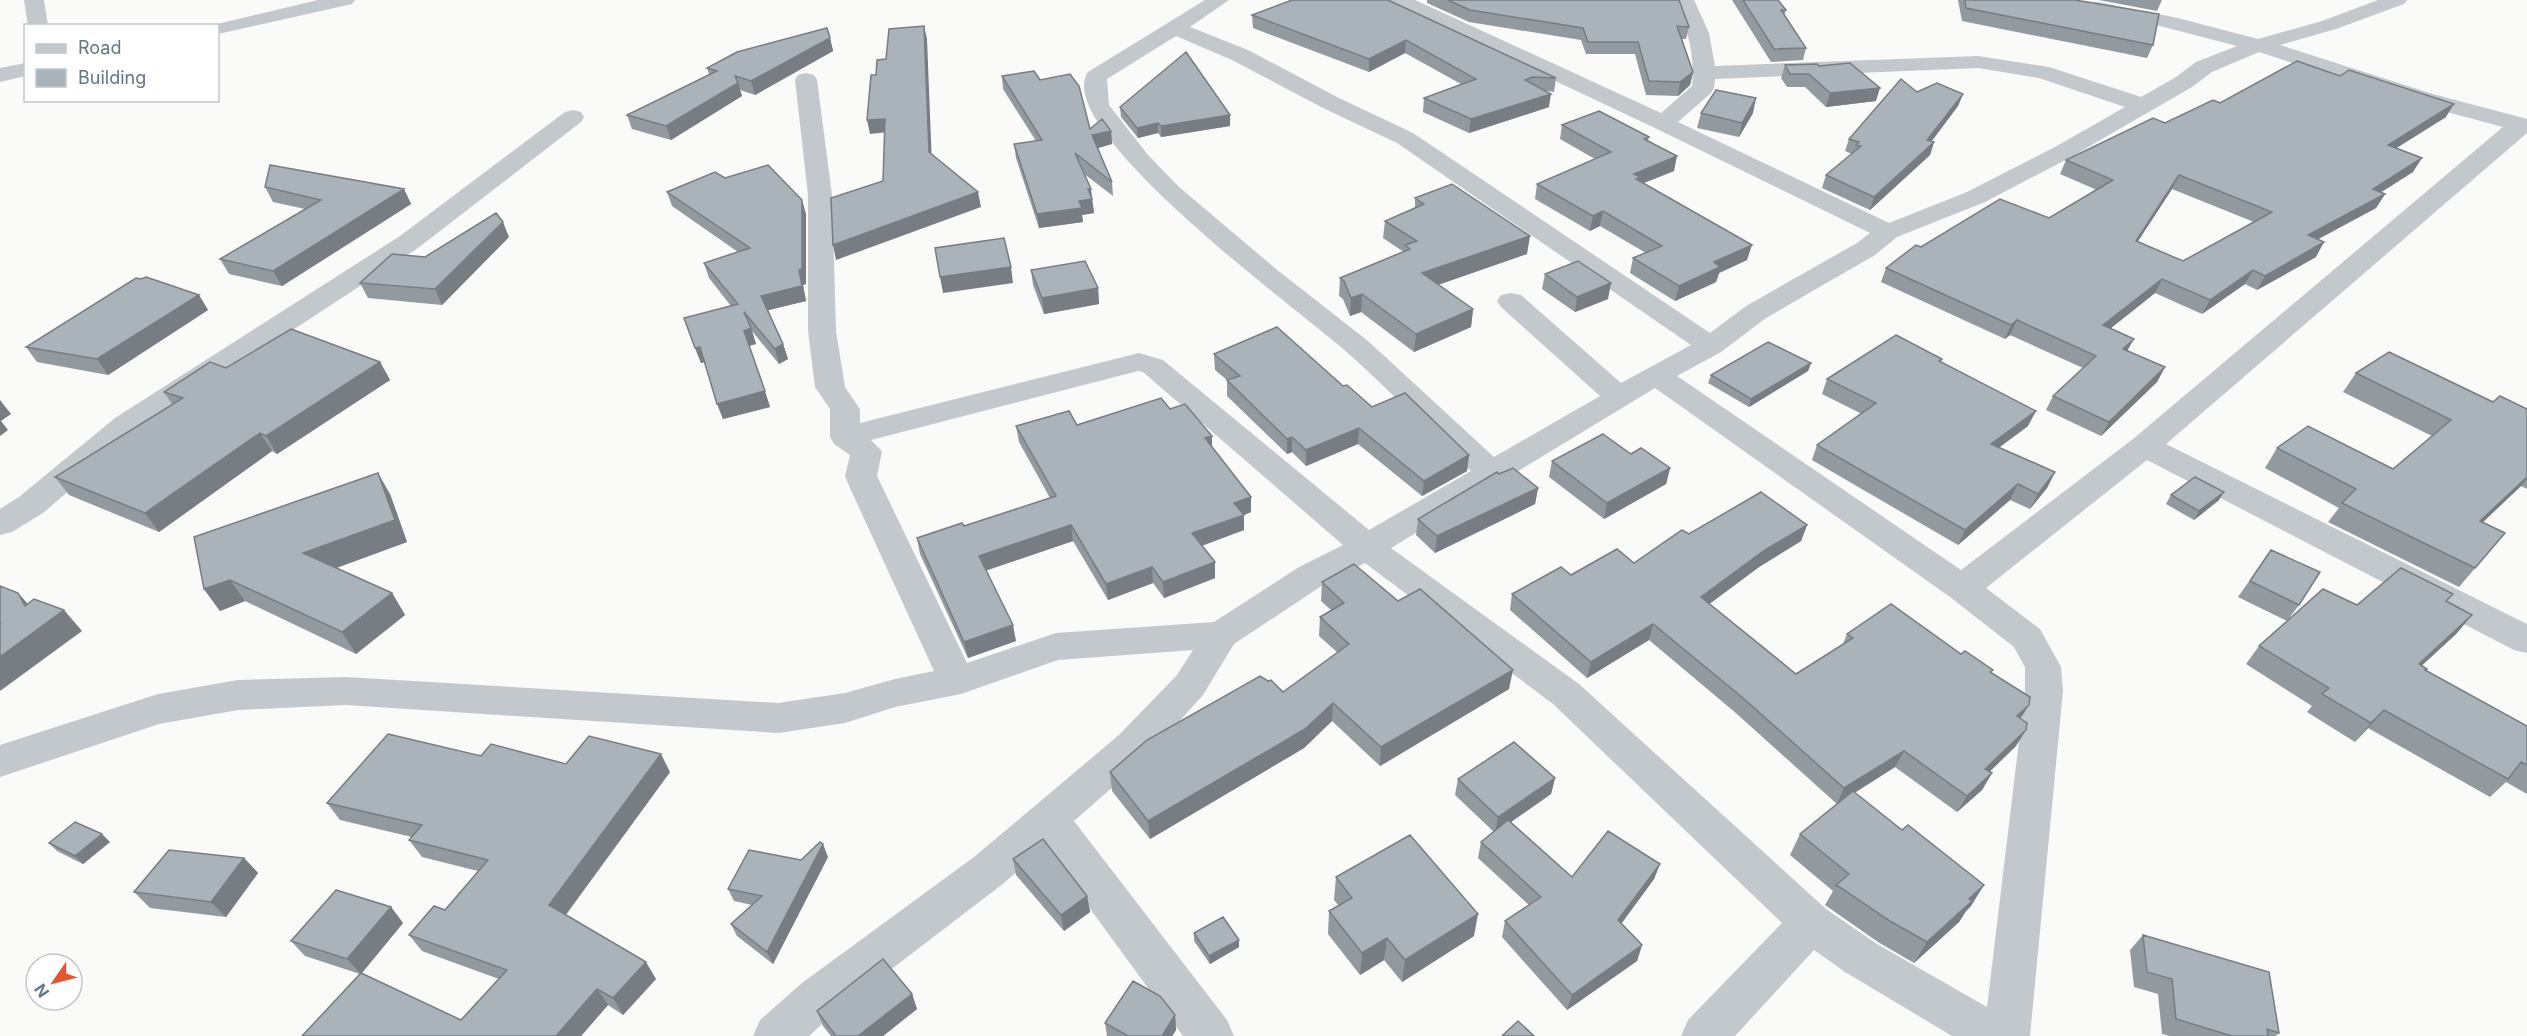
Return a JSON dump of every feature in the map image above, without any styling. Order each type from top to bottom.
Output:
[{"type":"street","points":[[34,0],[38,24]]},
{"type":"street","points":[[219,28],[319,3],[345,0]]},
{"type":"street","points":[[1219,0],[1096,77],[1098,106],[1140,160],[1170,192],[1267,275],[1358,347],[1490,471]]},
{"type":"street","points":[[1399,0],[1663,123],[1888,232]]},
{"type":"street","points":[[1663,123],[1703,88],[1706,61],[1700,34],[1684,0]]},
{"type":"street","points":[[2044,0],[2155,17],[2258,45],[2438,103],[2524,125]]},
{"type":"street","points":[[776,1036],[818,998],[989,870],[1132,746],[1190,685],[1221,635],[1311,576],[1367,547],[1490,471],[1656,375],[1712,346],[1756,312],[1866,249],[1888,232],[1976,197],[2063,152],[2184,82],[2204,66],[2258,45],[2329,25],[2397,0]]},
{"type":"street","points":[[1175,28],[1231,51],[1331,103],[1406,138],[1712,346]]},
{"type":"street","points":[[1705,73],[1978,62],[2052,73],[2141,105]]},
{"type":"street","points":[[0,75],[24,69]]},
{"type":"street","points":[[806,80],[820,195],[822,331],[830,387],[845,409],[845,437]]},
{"type":"street","points":[[0,524],[31,505],[126,425],[409,242],[573,117]]},
{"type":"street","points":[[1962,588],[2144,446],[2524,125]]},
{"type":"street","points":[[1511,301],[1619,397]]},
{"type":"street","points":[[845,437],[1139,362],[1153,366],[1367,547],[1566,694],[1810,923],[1861,958],[1995,1036]]},
{"type":"street","points":[[1656,375],[1962,588],[2027,638],[2043,667],[2044,691],[2007,1036]]},
{"type":"street","points":[[845,437],[866,451],[861,476],[954,675],[961,680]]},
{"type":"street","points":[[2144,446],[2527,640]]},
{"type":"street","points":[[0,761],[158,710],[238,694],[346,691],[778,718],[845,708],[895,693],[961,680],[1056,647],[1221,635]]},
{"type":"street","points":[[1048,819],[1211,1036]]},
{"type":"street","points":[[1704,1036],[1810,923]]},
{"type":"building","points":[[1292,0],[1388,0],[1556,78],[1532,77],[1525,80],[1551,94],[1471,119],[1424,98],[1476,79],[1406,40],[1369,59],[1252,15]]},
{"type":"building","points":[[1448,0],[1679,0],[1689,27],[1677,26],[1693,72],[1680,82],[1649,81],[1638,42],[1588,42],[1583,28],[1470,10]]},
{"type":"building","points":[[1743,0],[1778,0],[1786,10],[1781,10],[1806,48],[1774,49]]},
{"type":"building","points":[[1965,0],[2075,0],[2159,14],[2153,45],[1966,8]]},
{"type":"building","points":[[924,26],[929,152],[978,192],[833,245],[831,198],[883,181],[885,119],[867,120],[871,75],[876,75],[877,60],[886,59],[889,29]]},
{"type":"building","points":[[827,28],[830,38],[751,81],[735,76],[738,83],[666,126],[627,115],[717,71],[707,68],[737,52]]},
{"type":"building","points":[[1186,52],[1230,115],[1161,126],[1158,123],[1137,128],[1120,107]]},
{"type":"building","points":[[2297,61],[2340,76],[2349,70],[2454,104],[2388,145],[2422,158],[2373,189],[2385,194],[2308,235],[2324,242],[2265,276],[2253,270],[2210,300],[2162,279],[2103,325],[2134,339],[2123,349],[2165,367],[2109,422],[2053,396],[2096,356],[2017,320],[2011,325],[1886,268],[1916,245],[1921,247],[2000,199],[2049,218],[2113,180],[2066,160],[2153,118],[2165,123],[2213,100],[2220,103]],"holes":[[[2179,175],[2272,212],[2183,261],[2136,241]]]},
{"type":"building","points":[[1850,63],[1880,88],[1830,93],[1809,74],[1790,74],[1785,65],[1817,64],[1819,66]]},
{"type":"building","points":[[1034,71],[1040,80],[1070,74],[1079,86],[1090,129],[1102,119],[1111,131],[1092,135],[1112,182],[1075,153],[1091,189],[1088,189],[1092,199],[1079,201],[1082,208],[1037,214],[1014,144],[1042,140],[1002,76]]},
{"type":"building","points":[[1901,79],[1917,92],[1937,83],[1963,94],[1927,140],[1934,142],[1874,197],[1826,175],[1861,146],[1856,145],[1859,142],[1849,139]]},
{"type":"building","points":[[1716,90],[1756,98],[1742,123],[1701,113]]},
{"type":"building","points":[[1599,111],[1649,137],[1644,139],[1677,156],[1634,174],[1640,177],[1636,179],[1752,245],[1714,262],[1720,267],[1679,286],[1633,258],[1662,246],[1603,211],[1593,216],[1537,184],[1611,152],[1562,125]]},
{"type":"building","points":[[270,165],[404,189],[273,271],[220,259],[321,200],[265,187]]},
{"type":"building","points":[[768,165],[802,200],[802,269],[799,270],[802,286],[761,296],[783,344],[775,349],[744,312],[751,328],[744,331],[765,391],[717,404],[700,347],[695,348],[684,318],[738,304],[704,263],[750,248],[667,192],[715,172],[725,178]]},
{"type":"building","points":[[1452,184],[1530,236],[1422,273],[1473,309],[1416,334],[1362,294],[1351,298],[1344,281],[1340,278],[1410,249],[1405,245],[1417,241],[1385,221],[1424,204],[1415,198]]},
{"type":"building","points":[[496,213],[503,222],[435,289],[360,283],[392,254],[425,257]]},
{"type":"building","points":[[1004,238],[1011,267],[940,277],[935,248]]},
{"type":"building","points":[[1085,261],[1098,288],[1042,298],[1031,270]]},
{"type":"building","points":[[1578,261],[1611,283],[1577,297],[1545,274]]},
{"type":"building","points":[[146,277],[199,295],[97,359],[26,347],[136,278]]},
{"type":"building","points":[[1277,327],[1343,386],[1347,385],[1372,407],[1405,393],[1469,455],[1424,481],[1359,428],[1306,450],[1292,437],[1287,439],[1227,380],[1240,376],[1214,354]]},
{"type":"building","points":[[291,329],[380,362],[266,436],[260,433],[145,513],[55,477],[183,398],[164,392],[210,362],[226,368]]},
{"type":"building","points":[[1896,335],[1942,359],[1939,361],[2036,411],[1991,444],[2055,472],[2038,494],[2018,484],[1965,530],[1817,445],[1876,403],[1827,379]]},
{"type":"building","points":[[1768,342],[1811,363],[1751,399],[1711,375]]},
{"type":"building","points":[[2389,352],[2493,402],[2500,396],[2527,409],[2527,477],[2480,521],[2505,533],[2475,568],[2342,503],[2356,489],[2277,448],[2308,426],[2393,469],[2451,420],[2356,373]]},
{"type":"building","points":[[1161,398],[1170,409],[1185,404],[1212,436],[1205,438],[1251,497],[1234,503],[1244,515],[1192,533],[1215,562],[1163,582],[1152,567],[1106,584],[1071,525],[979,556],[1013,625],[964,642],[917,538],[962,523],[964,526],[1056,496],[1016,426],[1069,411],[1077,425]]},
{"type":"building","points":[[1603,434],[1631,454],[1641,448],[1670,468],[1607,503],[1552,461]]},
{"type":"building","points":[[1513,468],[1538,488],[1437,536],[1418,519],[1497,472],[1499,474]]},
{"type":"building","points":[[378,473],[395,520],[303,553],[392,593],[342,632],[230,580],[204,589],[194,537]]},
{"type":"building","points":[[2195,477],[2224,492],[2199,511],[2171,495]]},
{"type":"building","points":[[1761,492],[1807,525],[1765,550],[1701,597],[1796,674],[1853,638],[1847,634],[1891,604],[1961,654],[1965,651],[1993,670],[1990,672],[2030,697],[2029,705],[2017,716],[2027,723],[2026,730],[1985,769],[1992,773],[1967,796],[1904,751],[1844,788],[1743,698],[1653,624],[1591,662],[1512,594],[1561,567],[1571,575],[1617,549],[1634,563],[1682,530],[1689,534]]},
{"type":"building","points":[[2271,550],[2320,572],[2299,605],[2250,581]]},
{"type":"building","points":[[1354,564],[1398,601],[1420,589],[1513,670],[1381,747],[1333,703],[1305,729],[1148,821],[1110,772],[1147,740],[1260,676],[1268,681],[1271,680],[1283,692],[1349,644],[1320,617],[1344,603],[1322,582]]},
{"type":"building","points":[[2401,568],[2453,594],[2446,601],[2472,615],[2419,664],[2427,669],[2425,670],[2527,726],[2527,765],[2521,762],[2508,779],[2384,710],[2371,723],[2322,694],[2329,688],[2259,646],[2323,589],[2357,605]]},
{"type":"building","points":[[0,586],[18,593],[25,606],[34,599],[64,610],[0,657],[0,623]]},
{"type":"building","points":[[388,734],[481,756],[491,744],[566,764],[589,736],[661,754],[549,905],[646,962],[613,998],[597,989],[556,1036],[302,1036],[361,973],[461,1020],[507,970],[409,935],[434,906],[445,910],[488,860],[409,840],[422,825],[327,803]]},
{"type":"building","points":[[1514,742],[1555,778],[1498,817],[1458,779]]},
{"type":"building","points":[[1853,791],[1902,830],[1908,825],[1984,885],[1969,899],[1972,901],[1927,942],[1890,921],[1836,885],[1849,874],[1800,834]]},
{"type":"building","points":[[1508,820],[1572,877],[1608,831],[1660,864],[1618,920],[1642,945],[1572,995],[1505,921],[1541,897],[1481,842]]},
{"type":"building","points":[[75,822],[102,834],[75,856],[49,843]]},
{"type":"building","points":[[1410,835],[1478,914],[1405,960],[1387,938],[1362,953],[1329,911],[1352,898],[1336,877]]},
{"type":"building","points":[[1043,839],[1087,896],[1061,915],[1013,859]]},
{"type":"building","points":[[820,842],[823,844],[767,952],[731,924],[762,896],[728,889],[749,850],[801,860]]},
{"type":"building","points":[[169,850],[244,858],[211,902],[134,892]]},
{"type":"building","points":[[336,890],[391,907],[347,959],[291,941]]},
{"type":"building","points":[[1223,917],[1239,940],[1209,956],[1194,933]]},
{"type":"building","points":[[2143,935],[2269,972],[2279,1033],[2267,1029],[2268,1036],[2232,1036],[2176,1019],[2172,979],[2147,972]]},
{"type":"building","points":[[883,959],[912,994],[858,1036],[836,1036],[817,1011]]},
{"type":"building","points":[[1133,981],[1160,996],[1175,1015],[1162,1036],[1128,1036],[1105,1023]]},
{"type":"building","points":[[1518,1021],[1534,1036],[1502,1036]]}]
